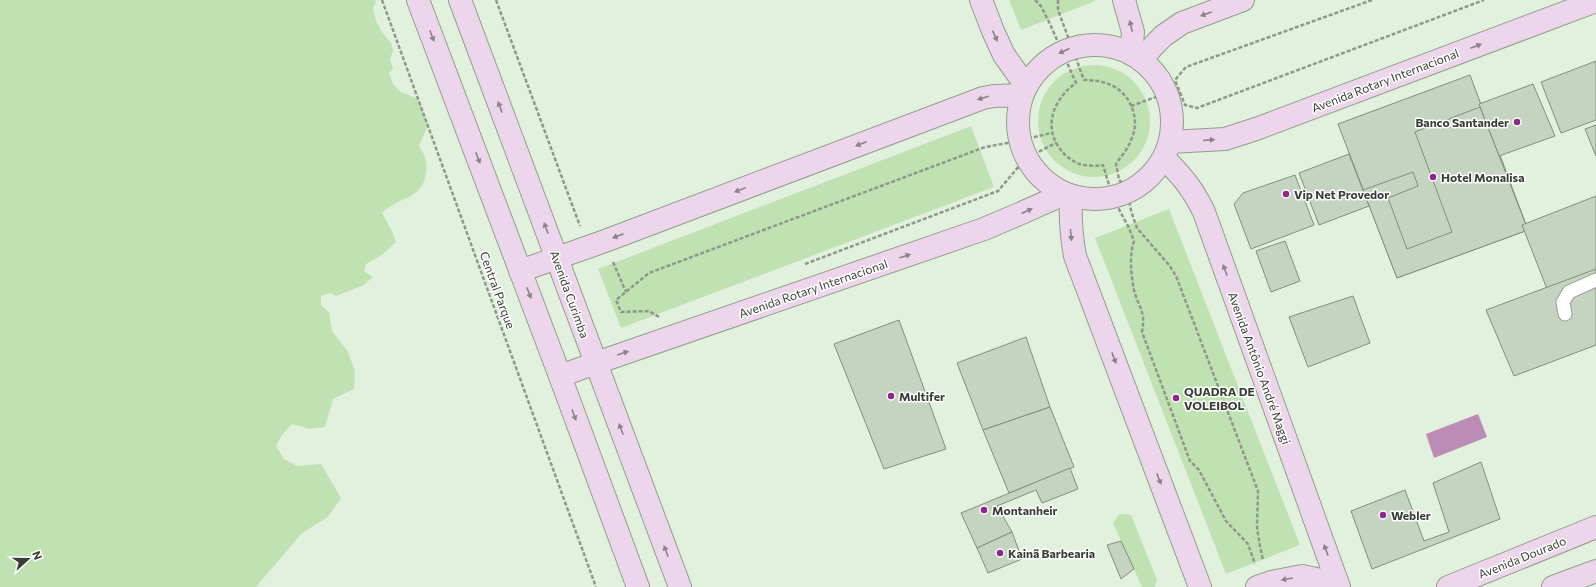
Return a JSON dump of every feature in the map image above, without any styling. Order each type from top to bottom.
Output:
[{"type":"street","points":[[418,0],[638,587]]},
{"type":"street","name":"Avenida Curimba","points":[[460,0],[680,587]]},
{"type":"street","points":[[981,0],[1004,55],[1024,90]]},
{"type":"street","points":[[1124,0],[1133,32],[1136,56]]},
{"type":"street","points":[[1136,56],[1182,23],[1243,0]]},
{"type":"street","name":"Avenida Rotary Internacional","points":[[1167,150],[1224,139],[1256,129],[1596,1]]},
{"type":"street","points":[[1092,44],[1112,46],[1136,56],[1174,93],[1171,109],[1172,126],[1167,150],[1154,173],[1146,181],[1120,196],[1092,200],[1068,195],[1048,185],[1035,172],[1023,150],[1017,118],[1024,90],[1035,72],[1047,60],[1067,50],[1092,44]]},
{"type":"street","points":[[520,270],[605,241],[983,98],[1024,90]]},
{"type":"street","name":"Avenida Antônio André Maggi","points":[[1167,150],[1196,195],[1204,212],[1338,587]]},
{"type":"street","points":[[1068,195],[1071,237],[1075,256],[1200,587]]},
{"type":"street","name":"Avenida Rotary Internacional","points":[[560,376],[984,229],[1068,195]]},
{"type":"street","name":"Avenida Dourado","points":[[1448,587],[1596,527]]},
{"type":"street","points":[[1553,587],[1596,571]]},
{"type":"street","name":"Avenida Antônio André Maggi","points":[[1265,584],[1302,576],[1321,580],[1338,587]]},
{"type":"lane","points":[[1566,314],[1563,302],[1569,292],[1596,280]]},
{"type":"path","name":"Central Parque","points":[[382,0],[596,587]]},
{"type":"path","points":[[496,0],[582,231]]},
{"type":"path","points":[[1035,0],[1041,6],[1050,24],[1084,80],[1095,80],[1113,86],[1127,98],[1131,106],[1135,118],[1132,140],[1116,164],[1120,196],[1134,241],[1131,258],[1132,273],[1134,291],[1142,311],[1142,332],[1190,461],[1199,470],[1226,521],[1248,544],[1255,564],[1265,584]]},
{"type":"path","points":[[1058,0],[1058,10],[1076,83],[1066,90],[1058,102],[1053,114],[1051,133],[1064,154],[1080,164],[1104,165],[1120,196],[1132,214],[1137,228],[1169,265],[1176,276],[1224,399],[1241,449],[1258,492],[1257,528],[1265,584]]},
{"type":"path","points":[[1174,93],[1176,80],[1186,66],[1372,0]]},
{"type":"path","points":[[1174,93],[1185,105],[1197,108],[1484,0]]},
{"type":"path","points":[[1131,106],[1174,93]]},
{"type":"path","points":[[804,265],[998,191],[1023,150],[1051,133]]},
{"type":"path","points":[[662,319],[649,311],[621,312],[616,300],[649,273],[985,147],[1023,150],[1056,143]]},
{"type":"green space","points":[[0,0],[375,0],[376,2],[373,8],[375,18],[381,31],[391,43],[393,51],[390,59],[393,69],[389,73],[393,84],[401,92],[416,98],[421,106],[428,125],[419,146],[426,159],[426,173],[424,182],[420,189],[382,213],[396,242],[382,255],[366,264],[364,271],[373,277],[364,285],[336,296],[330,293],[321,296],[321,305],[329,312],[332,331],[348,352],[355,371],[354,389],[333,399],[325,427],[309,429],[292,424],[282,435],[276,446],[284,459],[297,466],[321,464],[341,498],[328,517],[302,533],[256,587],[0,587]]},
{"type":"green space","points":[[1009,0],[1094,0],[1095,1],[1021,30]]},
{"type":"green space","points":[[1094,65],[1115,69],[1133,82],[1146,100],[1150,121],[1146,142],[1133,160],[1115,173],[1094,177],[1073,173],[1055,160],[1042,142],[1038,121],[1042,100],[1055,82],[1073,69]]},
{"type":"green space","points":[[971,126],[994,187],[621,328],[598,269]]},
{"type":"green space","points":[[1169,209],[1300,545],[1226,574],[1095,238]]},
{"type":"green space","points":[[1119,514],[1131,515],[1157,580],[1155,587],[1142,587],[1113,523]]},
{"type":"shaded area","points":[[1478,414],[1487,437],[1434,458],[1426,434]]},
{"type":"building","points":[[1596,61],[1596,120],[1561,133],[1541,82]]},
{"type":"building","name":"Hotel Monalisa","points":[[1470,75],[1528,230],[1397,278],[1338,124]]},
{"type":"building","name":"Banco Santander","points":[[1533,84],[1555,136],[1499,156],[1479,104]]},
{"type":"building","name":"Hotel Monalisa","points":[[1480,107],[1528,230],[1397,278],[1363,190],[1413,172],[1418,186],[1388,198],[1407,249],[1452,232],[1415,132]]},
{"type":"building","points":[[1596,125],[1596,156],[1585,129]]},
{"type":"building","points":[[1349,154],[1369,206],[1319,225],[1299,173]]},
{"type":"building","points":[[1295,175],[1314,225],[1251,249],[1234,204],[1243,193]]},
{"type":"building","points":[[1596,196],[1596,270],[1547,289],[1522,225]]},
{"type":"building","points":[[1285,241],[1300,281],[1271,292],[1256,251]]},
{"type":"building","points":[[1596,269],[1596,345],[1514,376],[1486,310]]},
{"type":"building","points":[[1353,296],[1370,343],[1308,367],[1289,317]]},
{"type":"building","name":"Multifer","points":[[899,320],[946,449],[884,469],[834,344]]},
{"type":"building","points":[[1026,337],[1050,407],[983,430],[957,363]]},
{"type":"building","points":[[1050,407],[1074,467],[1009,493],[983,430]]},
{"type":"building","name":"Webler","points":[[1481,462],[1500,519],[1372,569],[1351,511],[1405,490],[1424,541],[1449,532],[1433,483]]},
{"type":"building","name":"Montanheir","points":[[1070,468],[1078,489],[1042,503],[1036,490],[997,506],[1012,532],[977,548],[961,513]]},
{"type":"building","name":"Kainã Barbearia","points":[[1012,532],[1022,559],[988,573],[977,548]]},
{"type":"building","points":[[1121,541],[1134,569],[1121,579],[1107,545]]},
{"type":"place","name":"Banco Santander","points":[[1517,122]]},
{"type":"place","name":"Hotel Monalisa","points":[[1433,177]]},
{"type":"place","name":"Vip Net Provedor","points":[[1286,194]]},
{"type":"place","name":"Multifer","points":[[891,396]]},
{"type":"place","name":"QUADRA DE VOLEIBOL","points":[[1176,398]]},
{"type":"place","name":"Montanheir","points":[[984,510]]},
{"type":"place","name":"Webler","points":[[1383,515]]},
{"type":"place","name":"Kainã Barbearia","points":[[1000,553]]}]
